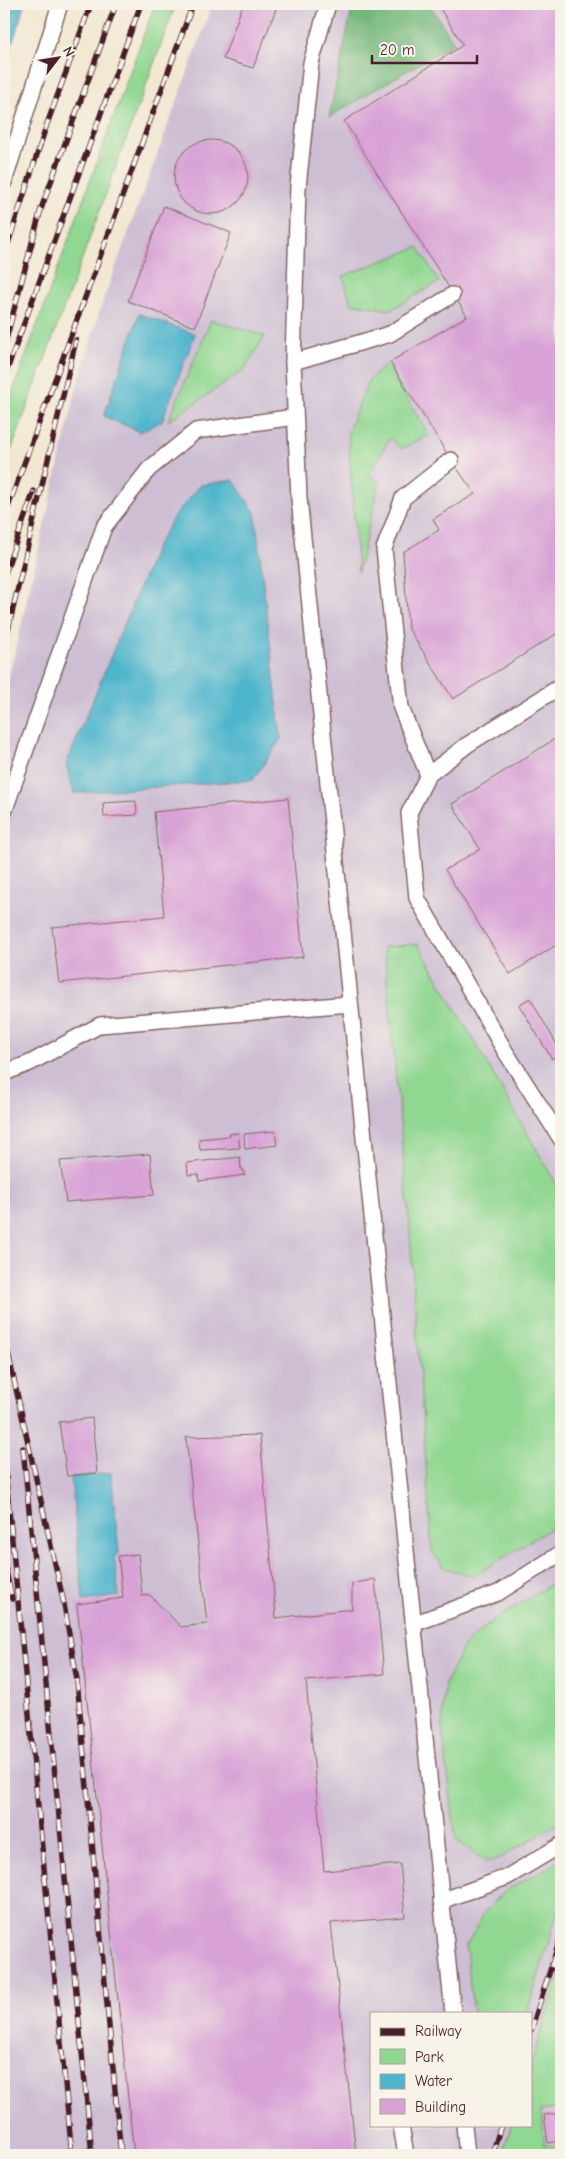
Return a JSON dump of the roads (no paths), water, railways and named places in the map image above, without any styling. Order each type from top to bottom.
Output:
[{"type":"lane","points":[[4,182],[60,4]]},
{"type":"lane","points":[[328,4],[311,63],[299,178],[293,362],[299,498],[453,2012]]},
{"type":"lane","points":[[293,362],[390,334],[452,295]]},
{"type":"lane","points":[[4,812],[104,527],[149,469],[196,431],[295,417]]},
{"type":"lane","points":[[428,775],[401,708],[384,549],[403,498],[451,460]]},
{"type":"lane","points":[[561,686],[467,745],[428,775],[409,813],[417,898],[506,1051],[561,1139]]},
{"type":"lane","points":[[4,1074],[30,1063],[100,1025],[350,1004]]},
{"type":"lane","points":[[414,1624],[498,1593],[561,1553]]},
{"type":"lane","points":[[441,1901],[507,1876],[561,1845]]},
{"type":"lane","points":[[401,2126],[406,2155]]},
{"type":"lane","points":[[464,2126],[467,2155]]},
{"type":"water","points":[[4,4],[25,4],[4,70]]},
{"type":"water","points":[[139,314],[195,334],[162,421],[140,432],[104,416]]},
{"type":"water","points":[[233,480],[255,512],[281,739],[253,780],[74,793],[66,765],[156,547],[175,515],[201,485]]},
{"type":"water","points":[[111,1473],[119,1554],[114,1556],[119,1596],[83,1601],[71,1477]]},
{"type":"railway","points":[[4,256],[47,124],[91,4]]},
{"type":"railway","points":[[4,347],[41,209],[116,4]]},
{"type":"railway","points":[[4,378],[141,4]]},
{"type":"railway","points":[[4,518],[193,4]]},
{"type":"railway","points":[[4,647],[76,340]]},
{"type":"railway","points":[[4,576],[34,491]]},
{"type":"railway","points":[[4,1335],[64,1604],[77,1680],[121,2155]]},
{"type":"railway","points":[[23,1448],[92,2155]]},
{"type":"railway","points":[[4,1458],[72,2155]]},
{"type":"railway","points":[[4,1562],[12,1599]]},
{"type":"railway","points":[[532,2027],[561,1936]]},
{"type":"railway","points":[[492,2155],[501,2126]]}]
